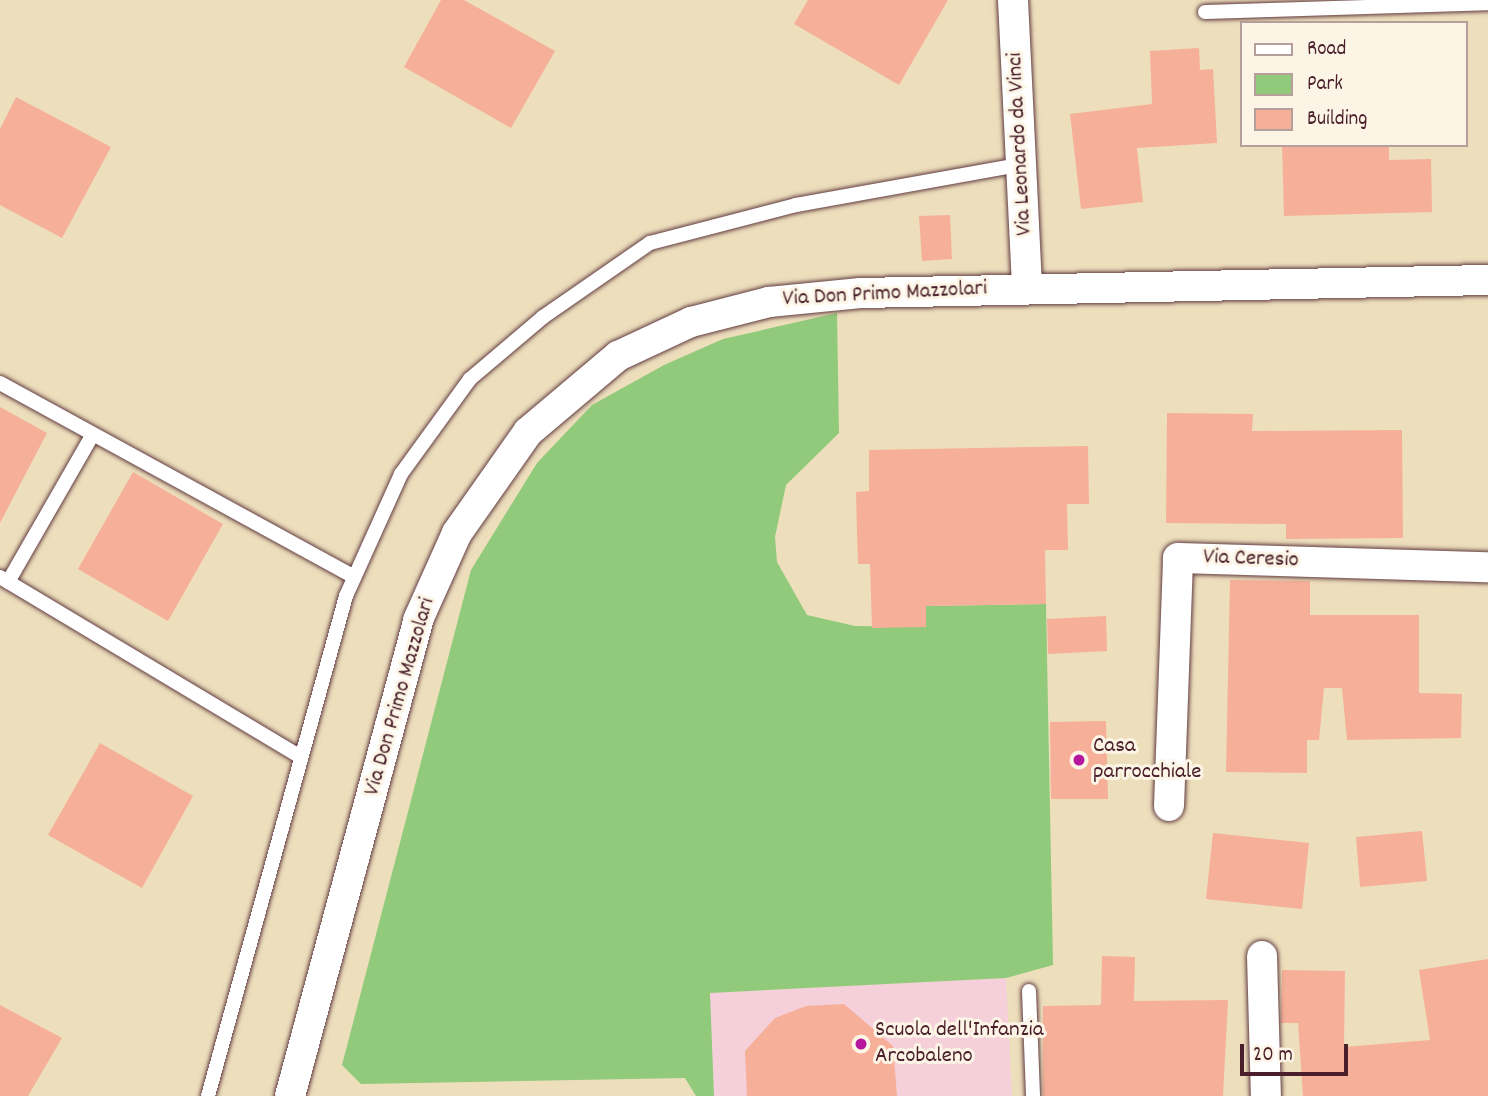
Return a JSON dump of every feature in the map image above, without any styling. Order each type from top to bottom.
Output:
[{"type":"street","name":"Via Leonardo da Vinci","points":[[1013,0],[1025,164],[1027,287]]},
{"type":"street","name":"Via Don Primo Mazzolari","points":[[298,1095],[418,620],[457,534],[528,432],[618,356],[691,322],[794,300],[1027,287],[1488,280]]},
{"type":"street","name":"Via Ceresio","points":[[1169,806],[1178,558],[1488,567]]},
{"type":"street","points":[[1262,956],[1266,1096]]},
{"type":"lane","points":[[1205,12],[1488,3]]},
{"type":"lane","points":[[208,1096],[301,757],[355,577],[401,474],[470,379],[543,317],[650,243],[796,205],[1025,164]]},
{"type":"lane","points":[[0,383],[92,436],[355,577]]},
{"type":"lane","points":[[92,436],[4,579],[301,757]]},
{"type":"lane","points":[[1028,990],[1033,1096]]},
{"type":"shaded area","name":"Scuola dell'Infanzia Arcobaleno","points":[[1006,978],[1012,1096],[714,1096],[709,993]]},
{"type":"green space","points":[[837,313],[839,433],[786,485],[775,537],[777,562],[807,615],[855,626],[926,627],[926,606],[1046,604],[1053,965],[1006,978],[710,993],[714,1096],[696,1096],[685,1078],[361,1084],[342,1065],[471,570],[537,463],[592,405],[664,365],[723,339]]},
{"type":"building","points":[[441,0],[464,0],[555,51],[511,128],[404,67]]},
{"type":"building","points":[[808,0],[948,0],[899,85],[794,24]]},
{"type":"building","points":[[1199,48],[1200,70],[1213,69],[1217,143],[1137,148],[1143,202],[1081,209],[1070,114],[1152,104],[1150,51]]},
{"type":"building","points":[[16,97],[111,147],[62,238],[0,205],[0,129]]},
{"type":"building","points":[[1282,147],[1389,147],[1389,160],[1431,159],[1432,212],[1284,216]]},
{"type":"building","points":[[950,215],[952,259],[922,261],[919,216]]},
{"type":"building","points":[[0,407],[47,433],[0,523]]},
{"type":"building","points":[[1167,413],[1253,414],[1252,431],[1402,430],[1403,538],[1286,539],[1286,524],[1166,523]]},
{"type":"building","points":[[1088,446],[1089,504],[1067,504],[1068,550],[1045,550],[1046,604],[926,606],[926,627],[872,628],[870,564],[858,564],[856,492],[869,491],[869,450]]},
{"type":"building","points":[[133,472],[223,524],[168,621],[78,569]]},
{"type":"building","points":[[1230,580],[1310,581],[1310,615],[1419,615],[1419,693],[1462,694],[1461,738],[1347,740],[1342,688],[1324,688],[1319,740],[1307,740],[1307,773],[1226,772]]},
{"type":"building","points":[[1106,616],[1107,651],[1048,654],[1047,619]]},
{"type":"building","name":"Casa parrocchiale","points":[[1106,721],[1108,799],[1051,799],[1050,722]]},
{"type":"building","points":[[100,743],[193,796],[142,888],[48,835]]},
{"type":"building","points":[[1422,831],[1427,881],[1360,887],[1356,837]]},
{"type":"building","points":[[1213,833],[1309,843],[1302,909],[1206,899]]},
{"type":"building","points":[[1102,956],[1135,957],[1134,1001],[1228,1000],[1223,1096],[1043,1096],[1043,1006],[1101,1005]]},
{"type":"building","points":[[1488,959],[1488,1096],[1303,1096],[1298,1023],[1281,1023],[1282,970],[1345,971],[1344,1047],[1430,1040],[1419,970]]},
{"type":"building","points":[[844,1004],[893,1046],[897,1096],[747,1096],[745,1051],[775,1018],[806,1006]]},
{"type":"building","points":[[0,1005],[62,1038],[28,1096],[0,1096]]},
{"type":"place","name":"Casa parrocchiale","points":[[1079,760]]},
{"type":"place","name":"Scuola dell'Infanzia Arcobaleno","points":[[861,1044]]}]
